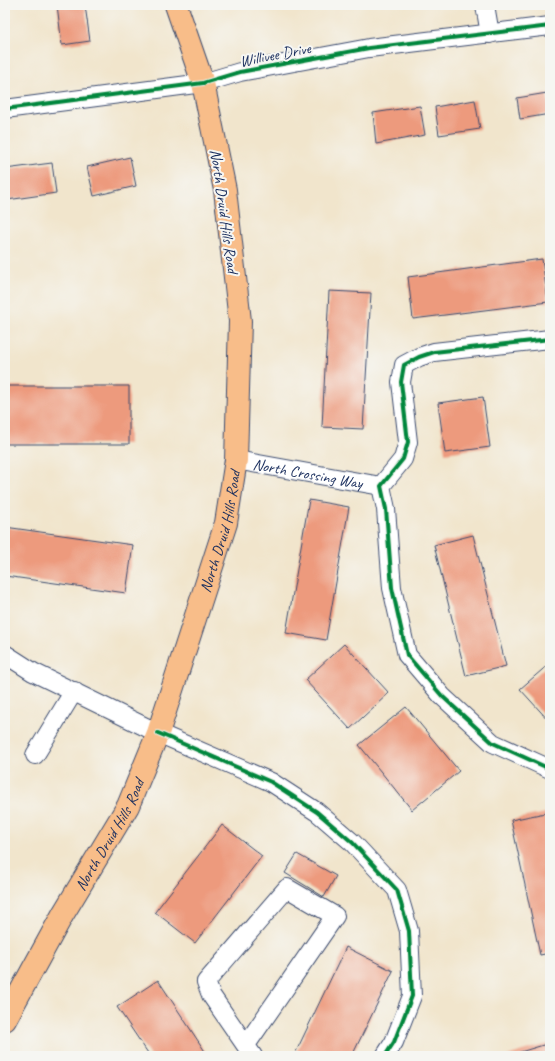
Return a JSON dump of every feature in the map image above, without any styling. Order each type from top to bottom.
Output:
[{"type":"main road","name":"North Druid Hills Road","points":[[5,1020],[63,914],[128,806],[158,734],[226,523],[236,460],[240,321],[225,190],[203,83],[176,5]]},
{"type":"street","points":[[485,5],[490,34]]},
{"type":"street","name":"Willivee Drive","points":[[5,110],[203,83],[240,72],[369,48],[550,26]]},
{"type":"street","name":"North Crossing Way","points":[[380,486],[403,459],[408,442],[401,382],[404,365],[419,357],[434,352],[550,339]]},
{"type":"street","name":"North Crossing Way","points":[[236,460],[380,486]]},
{"type":"street","name":"North Crossing Way","points":[[380,486],[386,509],[392,588],[407,655],[442,696],[493,743],[550,769]]},
{"type":"street","points":[[5,654],[33,672],[158,734],[271,782],[317,812],[353,843],[397,890],[409,932],[412,996],[394,1042],[385,1056]]},
{"type":"street","points":[[35,755],[74,691]]},
{"type":"street","points":[[287,888],[335,916],[249,1050],[211,995],[206,982],[287,888]]},
{"type":"building","points":[[57,5],[85,5],[90,41],[62,45]]},
{"type":"building","points":[[547,93],[550,114],[520,119],[517,98]]},
{"type":"building","points":[[475,100],[480,129],[439,135],[435,107]]},
{"type":"building","points":[[420,106],[425,135],[376,144],[373,113]]},
{"type":"building","points":[[130,157],[136,186],[94,196],[87,167]]},
{"type":"building","points":[[52,163],[56,193],[7,200],[5,169]]},
{"type":"building","points":[[542,259],[548,302],[413,319],[408,277]]},
{"type":"building","points":[[329,291],[371,293],[363,429],[322,427]]},
{"type":"building","points":[[5,386],[129,386],[129,444],[5,444]]},
{"type":"building","points":[[483,397],[490,447],[445,453],[438,403]]},
{"type":"building","points":[[309,500],[349,507],[326,640],[286,633]]},
{"type":"building","points":[[5,527],[133,545],[126,593],[5,576]]},
{"type":"building","points":[[473,535],[506,666],[466,676],[434,545]]},
{"type":"building","points":[[344,644],[389,693],[350,729],[305,680]]},
{"type":"building","points":[[550,663],[550,722],[520,689]]},
{"type":"building","points":[[406,707],[459,771],[412,810],[359,745]]},
{"type":"building","points":[[550,812],[550,953],[540,955],[511,820]]},
{"type":"building","points":[[222,825],[262,856],[195,943],[155,912]]},
{"type":"building","points":[[297,854],[336,876],[324,897],[285,873]]},
{"type":"building","points":[[346,947],[393,971],[352,1056],[294,1056]]},
{"type":"building","points":[[158,980],[208,1056],[150,1056],[117,1007]]},
{"type":"building","points":[[550,1043],[550,1056],[507,1056]]},
{"type":"cycle path","points":[[5,109],[203,83],[240,72],[369,48],[550,26]]},
{"type":"cycle path","points":[[550,339],[434,352],[419,357],[404,365],[401,382],[408,442],[403,459],[381,486],[386,509],[392,588],[407,655],[442,696],[493,743],[550,769]]},
{"type":"cycle path","points":[[158,733],[271,782],[317,812],[353,843],[397,890],[409,931],[412,996],[394,1042],[385,1056]]}]
